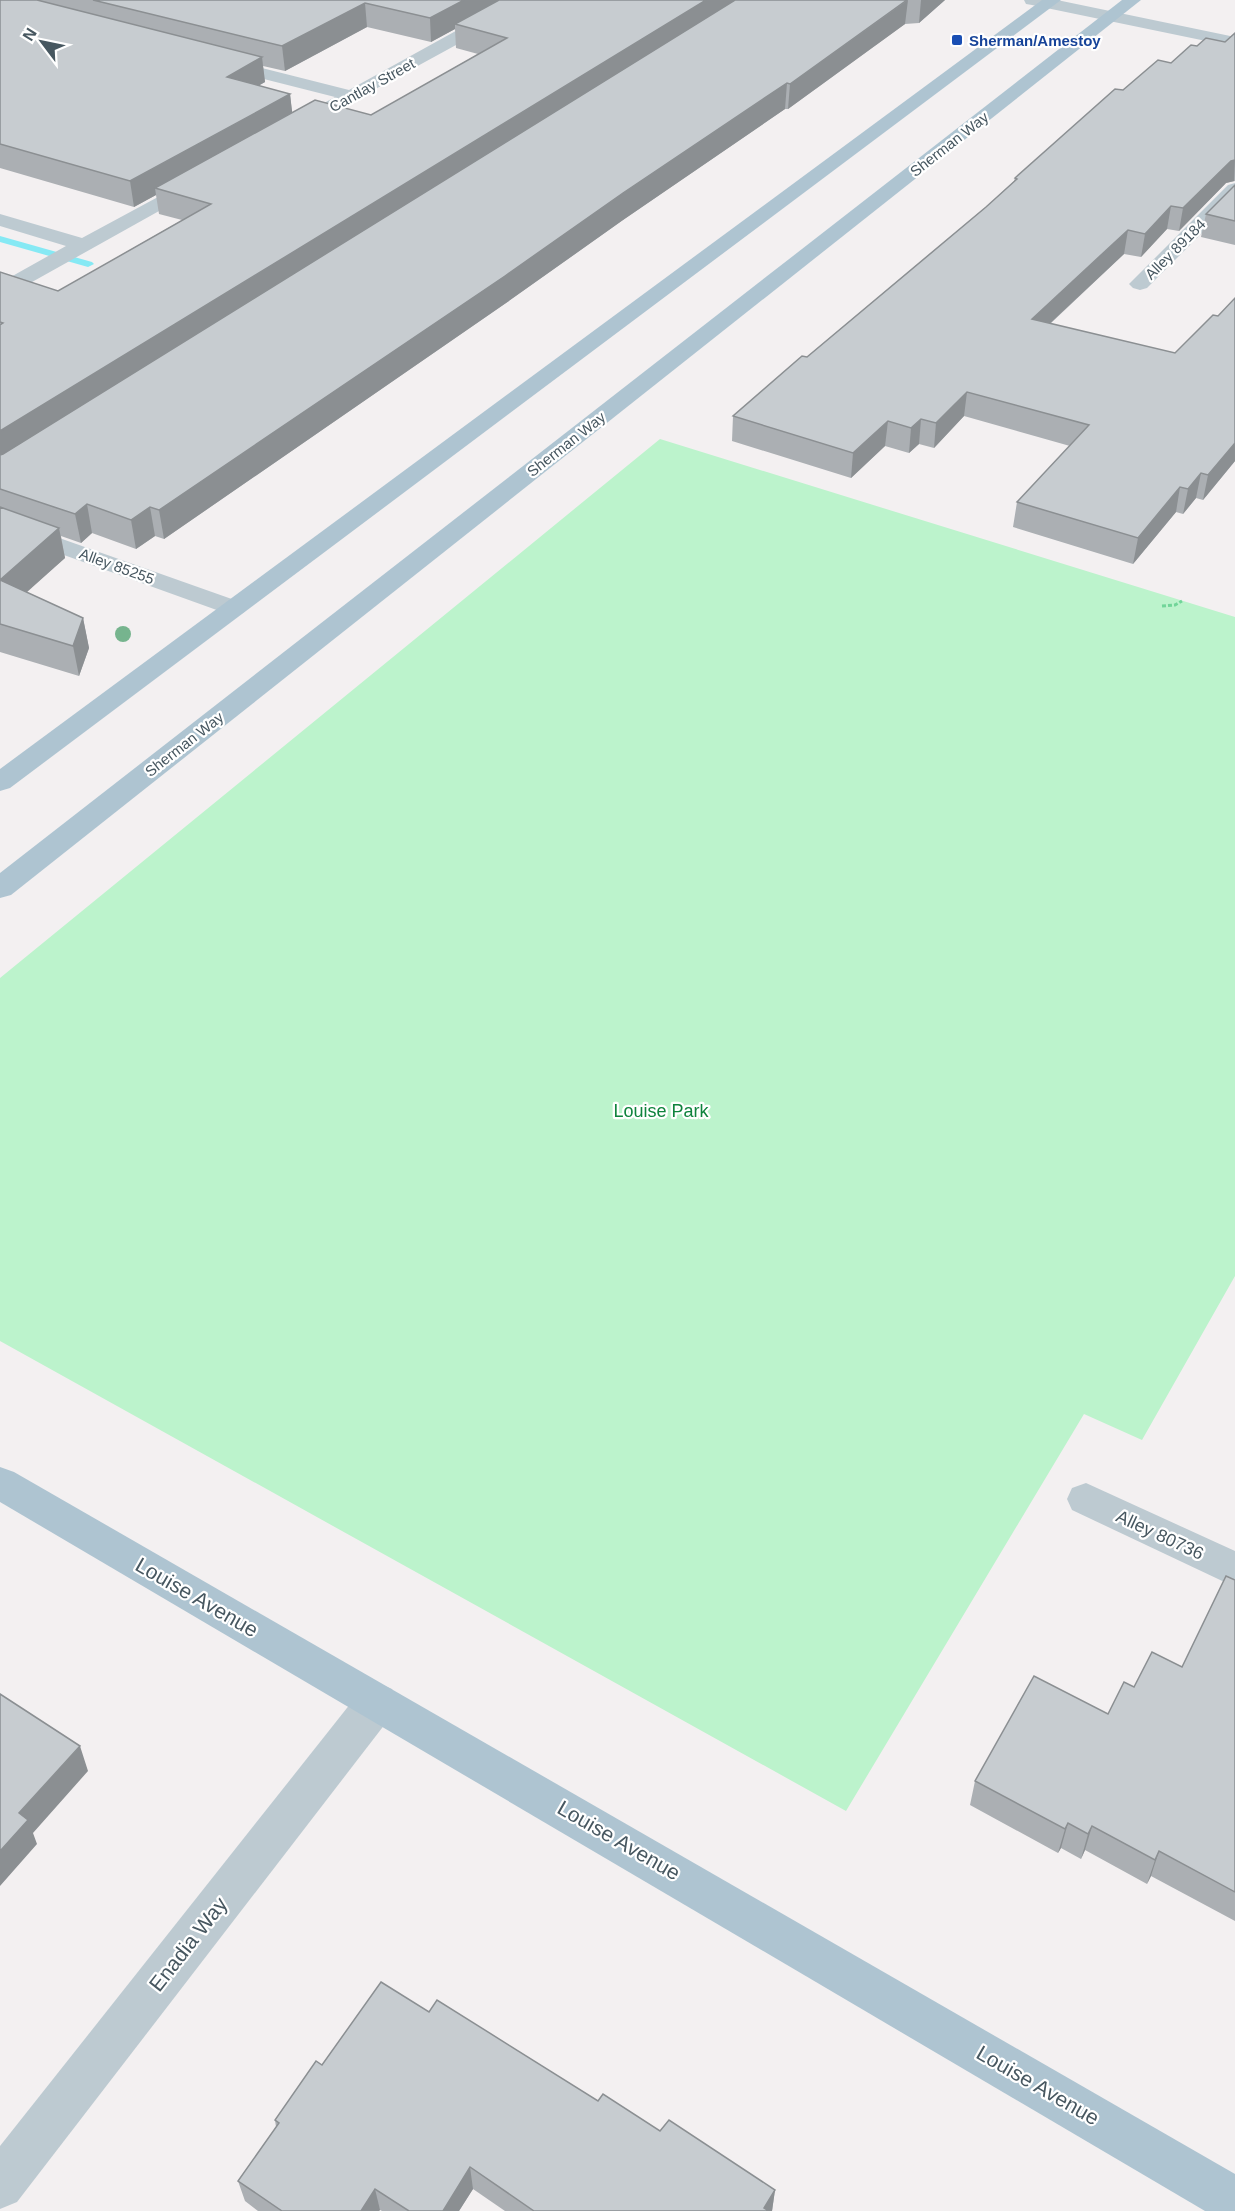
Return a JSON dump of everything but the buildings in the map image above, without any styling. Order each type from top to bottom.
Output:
[{"type":"main road","name":"Sherman Way","points":[[0,888],[1132,0]]},
{"type":"main road","points":[[0,782],[1044,1]]},
{"type":"main road","name":"Louise Avenue","points":[[0,1483],[716,1896],[1235,2201]]},
{"type":"street","name":"Cantlay Street","points":[[279,136],[525,0]]},
{"type":"street","points":[[1044,1],[1235,42]]},
{"type":"street","points":[[204,58],[351,96]]},
{"type":"street","points":[[0,292],[207,177]]},
{"type":"street","name":"Alley 89184","points":[[1140,284],[1235,189]]},
{"type":"street","points":[[0,220],[83,245]]},
{"type":"street","name":"Alley 85255","points":[[0,524],[234,608]]},
{"type":"street","name":"Alley 80736","points":[[1086,1499],[1235,1570]]},
{"type":"street","name":"Enadia Way","points":[[0,2185],[377,1702]]},
{"type":"path","points":[[1162,606],[1174,605],[1182,601]]},
{"type":"green space","name":"Louise Park","points":[[660,439],[1235,617],[1235,1276],[1142,1440],[1084,1414],[846,1811],[0,1341],[0,978]]},
{"type":"waterway","points":[[0,239],[88,264]]},
{"type":"place","name":"Sherman/Amestoy","points":[[957,40]]}]
